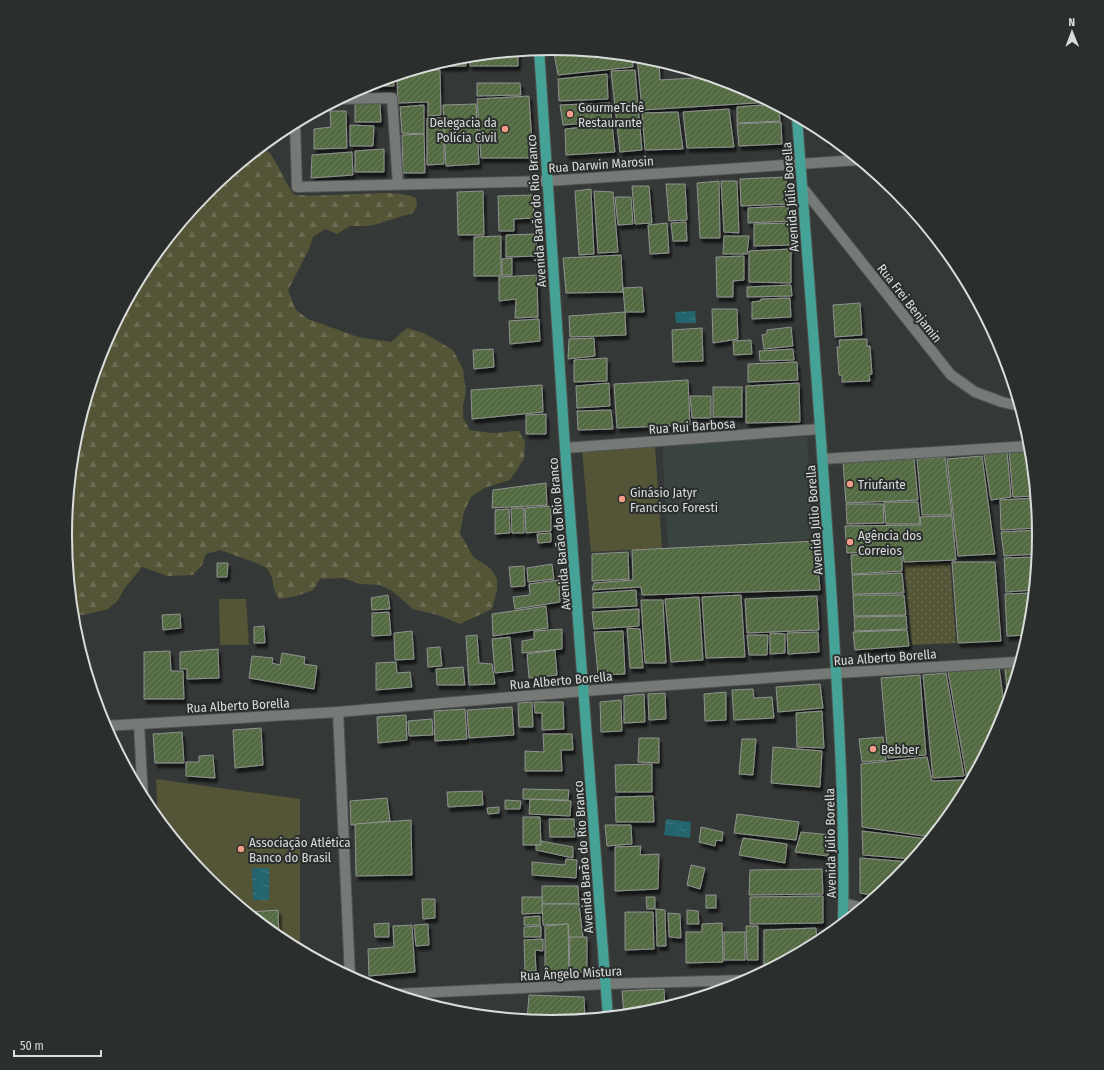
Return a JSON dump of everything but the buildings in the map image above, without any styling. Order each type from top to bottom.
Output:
[{"type":"main road","name":"Avenida Barão do Rio Branco","points":[[539,55],[565,448],[608,1012]]},
{"type":"main road","name":"Avenida Júlio Borella","points":[[798,123],[823,459],[836,673],[843,816],[844,916]]},
{"type":"street","points":[[354,99],[392,98],[398,184]]},
{"type":"street","name":"Rua Darwin Marosin","points":[[295,130],[297,187],[547,181],[852,160]]},
{"type":"street","name":"Rua Frei Benjamin","points":[[802,186],[951,375],[975,392],[1014,405]]},
{"type":"street","name":"Rua Rui Barbosa","points":[[565,448],[820,430]]},
{"type":"street","points":[[823,459],[1024,446]]},
{"type":"street","name":"Rua Alberto Borella","points":[[112,726],[338,712],[584,691],[836,673],[1015,662]]},
{"type":"street","points":[[338,712],[350,970]]},
{"type":"street","points":[[139,724],[142,785]]},
{"type":"street","points":[[844,903],[856,906]]},
{"type":"street","name":"Rua Ângelo Mistura","points":[[409,993],[605,984],[730,980]]},
{"type":"shaded area","points":[[807,437],[814,539],[668,548],[662,443]]},
{"type":"green space","points":[[266,150],[270,153],[294,195],[385,193],[401,194],[416,198],[417,206],[413,213],[370,226],[350,226],[337,234],[325,229],[313,237],[309,249],[288,290],[296,310],[308,319],[358,337],[391,342],[407,328],[424,333],[453,350],[463,369],[466,392],[463,406],[463,418],[470,430],[496,433],[519,431],[525,442],[524,459],[510,480],[484,488],[471,497],[464,512],[460,533],[474,558],[492,570],[497,579],[497,589],[492,609],[460,624],[438,615],[413,609],[392,591],[380,585],[360,584],[343,578],[320,579],[313,590],[297,596],[279,599],[267,568],[220,550],[206,554],[202,565],[193,575],[168,576],[142,567],[124,589],[118,600],[108,609],[84,615],[79,615],[76,598],[72,535],[76,472],[88,411],[97,381],[122,323],[136,295],[171,243],[213,196],[236,174]]},
{"type":"green space","name":"Ginásio Jatyr Francisco Foresti","points":[[655,446],[662,548],[591,552],[582,451]]},
{"type":"green space","points":[[950,563],[956,643],[912,645],[904,564]]},
{"type":"green space","points":[[219,599],[246,599],[249,645],[220,645]]},
{"type":"green space","name":"Associação Atlética Banco do Brasil","points":[[156,779],[300,799],[300,943],[260,916],[236,896],[191,851],[157,808]]},
{"type":"water","points":[[695,311],[696,323],[676,323],[675,312]]},
{"type":"water","points":[[666,819],[691,822],[690,838],[664,835]]},
{"type":"water","points":[[252,868],[269,868],[269,900],[253,900]]},
{"type":"place","name":"GourmeTchê Restaurante","points":[[570,114]]},
{"type":"place","name":"Delegacia da Polícia Civil","points":[[505,129]]},
{"type":"place","name":"Triufante","points":[[850,484]]},
{"type":"place","name":"Ginásio Jatyr Francisco Foresti","points":[[622,499]]},
{"type":"place","name":"Agência dos Correios","points":[[850,542]]},
{"type":"place","name":"Bebber","points":[[873,749]]},
{"type":"place","name":"Associação Atlética Banco do Brasil","points":[[241,849]]}]
